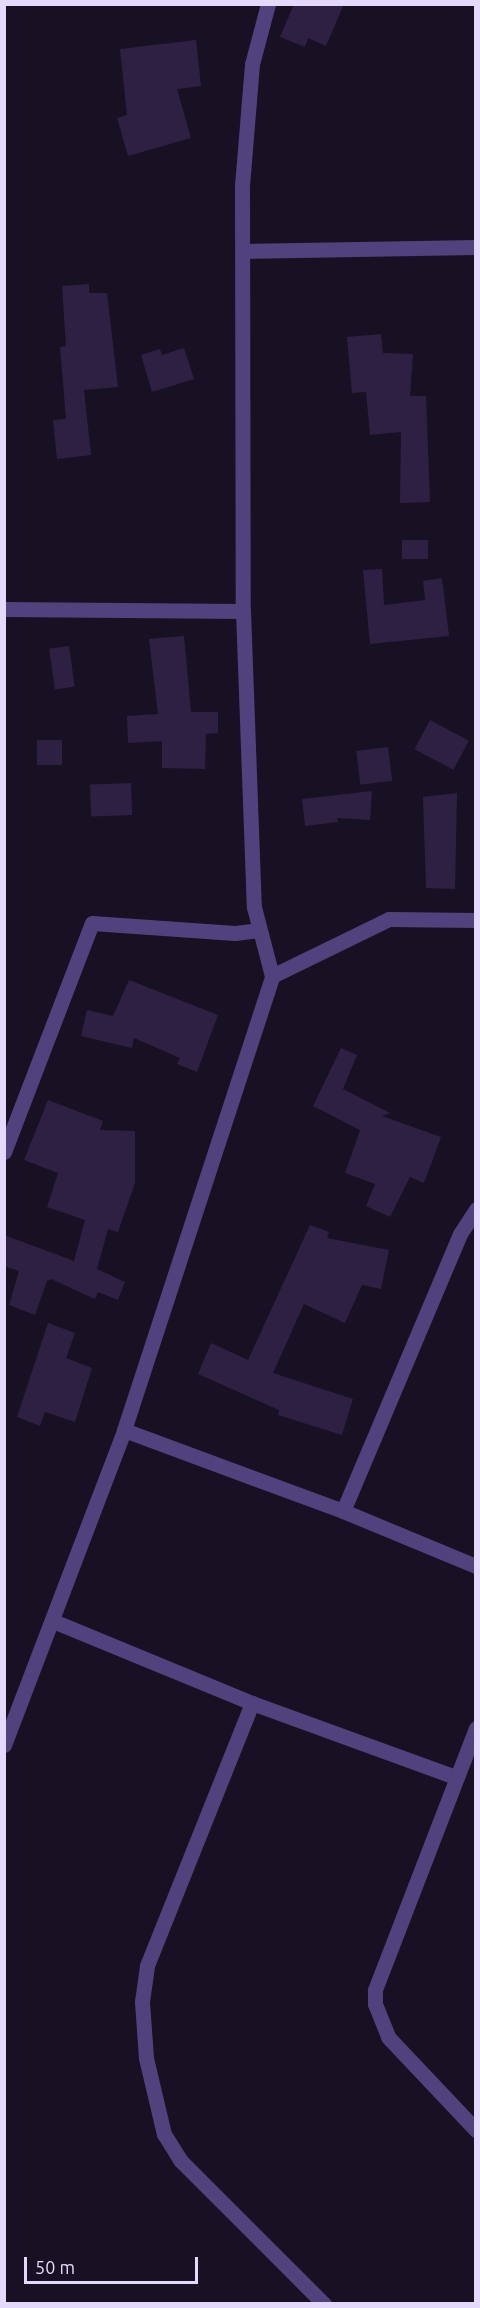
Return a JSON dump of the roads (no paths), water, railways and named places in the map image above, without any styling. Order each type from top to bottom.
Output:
[{"type":"street","points":[[4,1746],[124,1430],[272,976],[258,930],[252,873],[243,611],[246,118],[252,64],[268,4]]},
{"type":"street","points":[[244,251],[476,247]]},
{"type":"street","points":[[4,609],[243,611]]},
{"type":"street","points":[[272,976],[389,919],[476,920]]},
{"type":"street","points":[[4,1152],[92,923],[235,933],[258,930]]},
{"type":"street","points":[[343,1511],[460,1234],[476,1209]]},
{"type":"street","points":[[124,1430],[343,1511],[476,1566]]},
{"type":"street","points":[[53,1621],[252,1703],[455,1777]]},
{"type":"street","points":[[252,1703],[147,1966],[142,2002],[146,2058],[164,2134],[180,2160],[324,2304]]},
{"type":"street","points":[[476,1728],[455,1777],[375,1990],[375,2004],[388,2037],[476,2130]]}]
